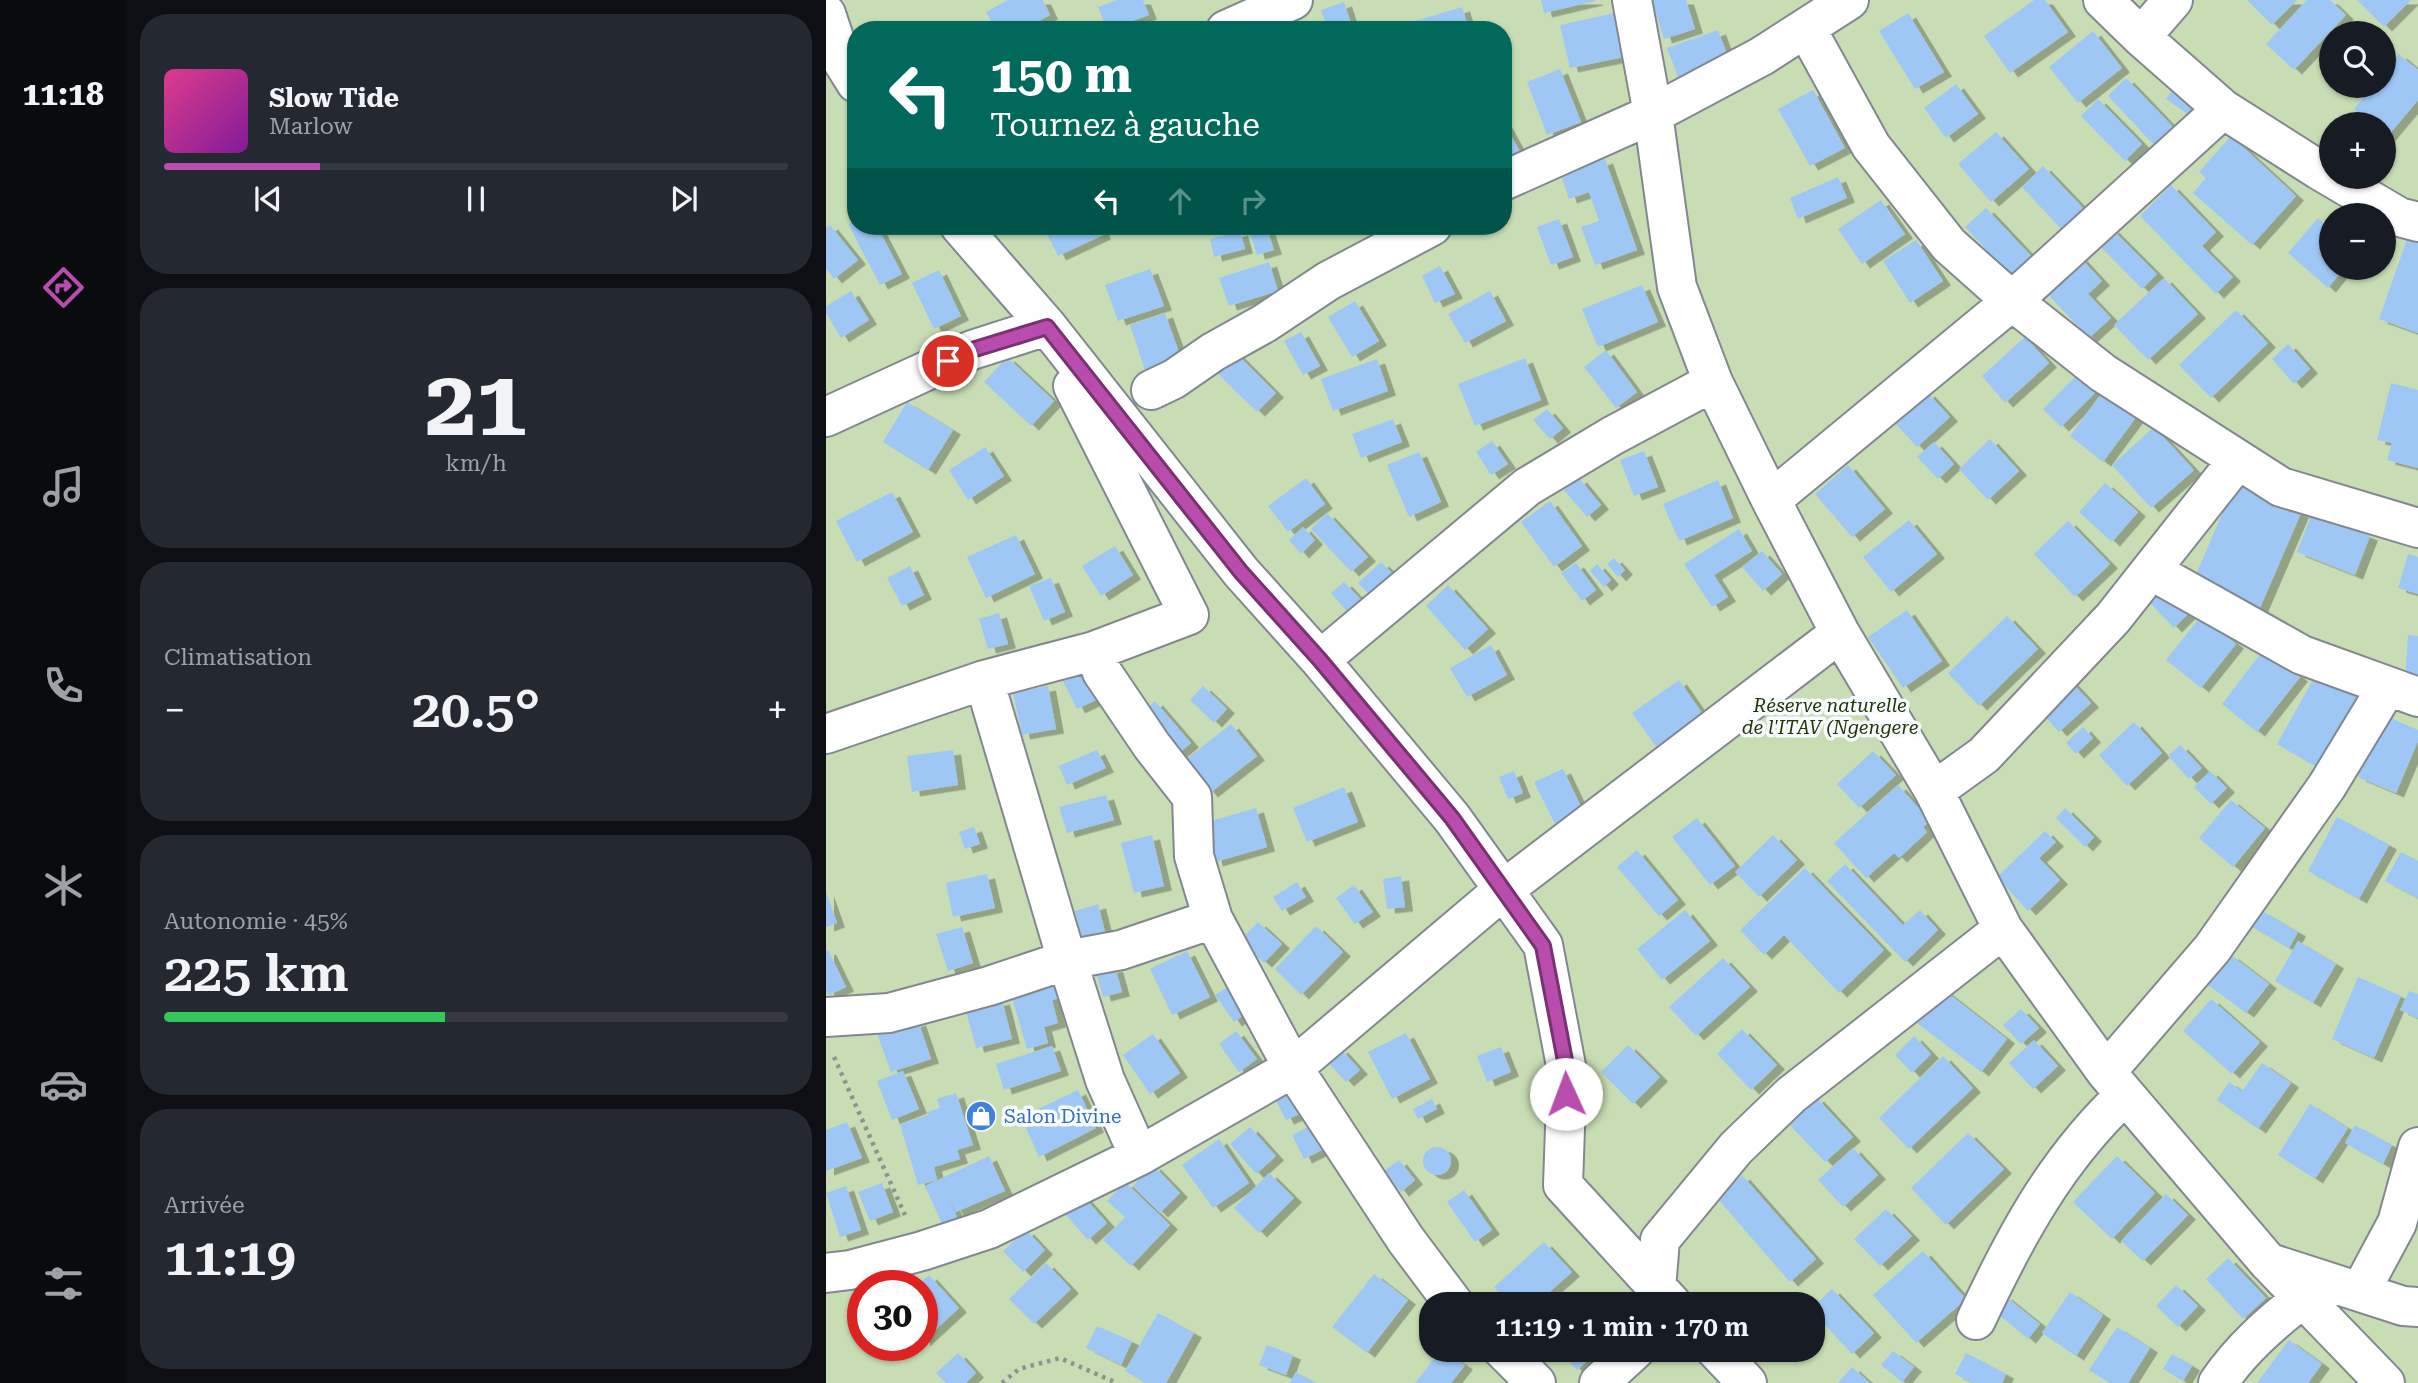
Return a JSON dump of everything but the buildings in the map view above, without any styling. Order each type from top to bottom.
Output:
[{"type":"street","points":[[1246,21],[1293,0]]},
{"type":"street","points":[[1632,0],[1653,114],[1677,286],[1713,382],[1840,633],[1934,791],[2003,929],[2116,1084],[2268,1262],[2385,1383]]},
{"type":"street","points":[[1512,177],[1653,114],[1762,56],[1849,0]]},
{"type":"street","points":[[2103,0],[2223,108],[2319,170],[2399,217],[2418,222]]},
{"type":"street","points":[[2141,37],[2173,0]]},
{"type":"street","points":[[826,14],[841,70]]},
{"type":"street","points":[[1805,28],[1871,146],[1949,245],[2012,301],[2102,373],[2281,487],[2418,528]]},
{"type":"street","points":[[1771,500],[2012,301],[2223,108]]},
{"type":"street","points":[[968,235],[1047,327],[1241,572],[1320,660],[1452,818],[1543,946],[1567,1071],[1563,1185],[1656,1292]]},
{"type":"street","points":[[1151,390],[1174,379],[1213,352],[1265,323],[1328,281],[1415,235]]},
{"type":"street","points":[[826,417],[972,350],[1047,327]]},
{"type":"street","points":[[826,734],[984,680],[1094,651],[1189,615],[1072,384],[1047,327]]},
{"type":"street","points":[[1320,660],[1527,487],[1612,436],[1713,382]]},
{"type":"street","points":[[1934,791],[1984,755],[2113,618],[2237,461]]},
{"type":"street","points":[[1976,1320],[2004,1260],[2046,1187],[2094,1124],[2116,1084],[2327,786],[2402,692],[2302,656],[2152,571]]},
{"type":"street","points":[[826,1273],[922,1251],[989,1229],[1139,1156],[1293,1068],[1503,890],[1840,633]]},
{"type":"street","points":[[1094,651],[1102,672],[1145,736],[1192,797],[1194,856],[1213,919],[1293,1068],[1406,1240],[1445,1292]]},
{"type":"street","points":[[984,680],[1105,1080],[1139,1156]]},
{"type":"street","points":[[829,1035],[889,1013],[989,986],[1067,960],[1121,950],[1213,919]]},
{"type":"street","points":[[1661,1292],[1660,1240],[1736,1148],[1791,1095],[2003,929]]},
{"type":"street","points":[[2360,1292],[2397,1223],[2418,1147]]},
{"type":"street","points":[[2268,1262],[2403,1306],[2418,1307]]},
{"type":"street","points":[[2218,1383],[2234,1360],[2271,1323],[2303,1298]]},
{"type":"street","points":[[1515,1362],[1536,1383]]},
{"type":"street","points":[[1599,1383],[1622,1362]]},
{"type":"street","points":[[1727,1362],[1747,1383]]},
{"type":"path","points":[[829,1035],[922,1251]]},
{"type":"path","points":[[1002,1383],[1019,1369],[1060,1358],[1116,1383]]},
{"type":"green space","name":"Réserve naturelle de l'ITAV (Ngengere","points":[[826,0],[2418,0],[2418,1383],[826,1383]]},
{"type":"place","name":"Salon Divine","points":[[981,1116]]},
{"type":"route","points":[[948,361],[972,350],[1047,327],[1241,572],[1320,660],[1452,818],[1543,946],[1567,1071],[1566,1094]]}]
